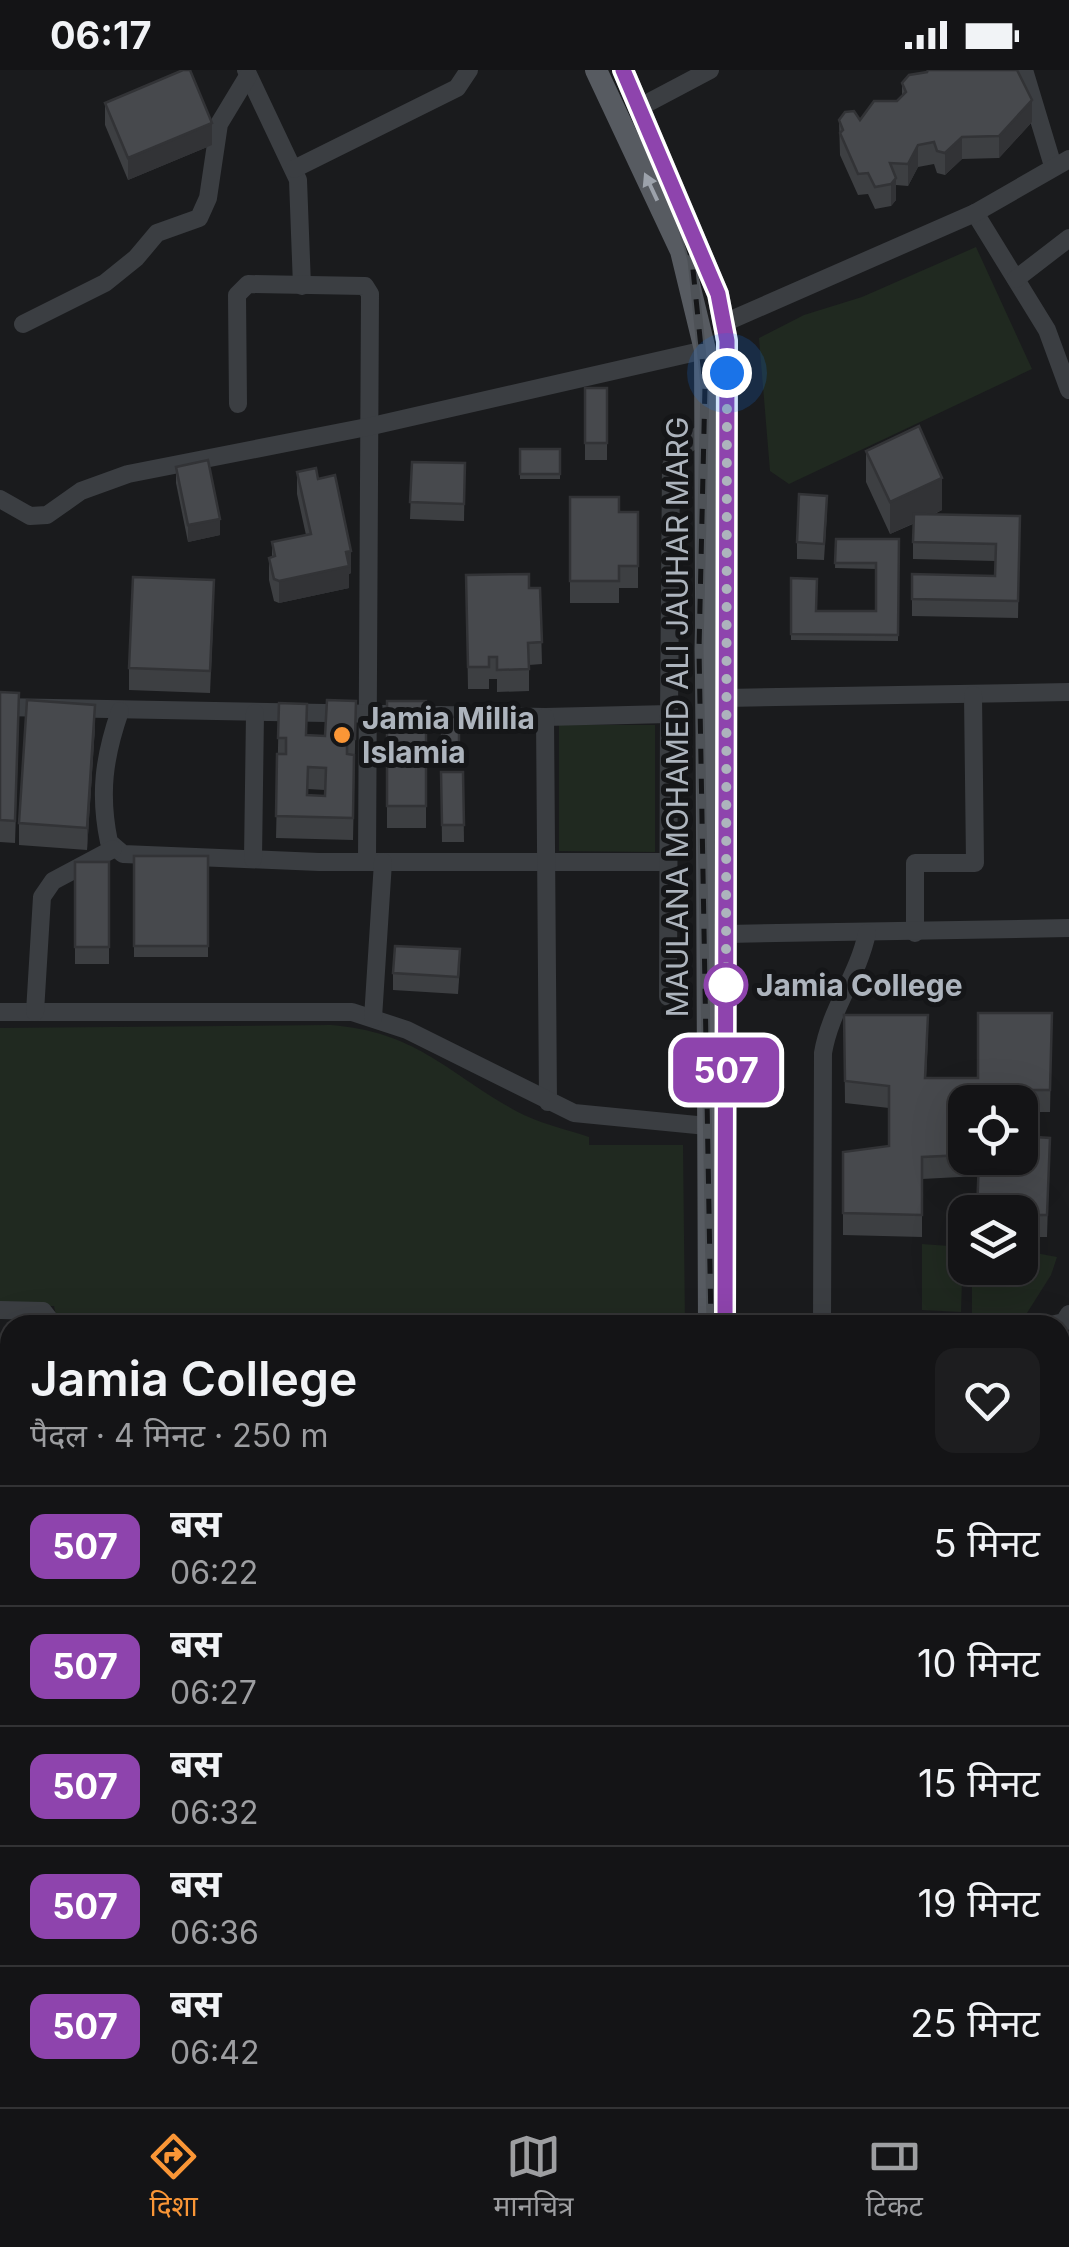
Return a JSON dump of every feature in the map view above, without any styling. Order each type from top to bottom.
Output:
[{"type":"main road","name":"MAULANA MOHAMED ALI JAUHAR MARG","points":[[596,70],[681,252],[705,350],[716,792],[707,1126],[709,1315]]},
{"type":"main road","name":"MAULANA MOHAMED ALI JAUHAR MARG","points":[[623,70],[718,294],[724,323],[726,698],[716,792],[726,934],[725,1315]]},
{"type":"street","points":[[294,169],[458,88],[469,70]]},
{"type":"street","points":[[724,323],[976,213],[1061,163],[1024,70]]},
{"type":"street","points":[[247,73],[294,169],[302,199],[302,286]]},
{"type":"street","points":[[24,324],[104,283],[136,258],[157,233],[199,218],[208,198],[218,124],[247,73]]},
{"type":"street","points":[[640,107],[698,73]]},
{"type":"street","points":[[976,213],[1048,330],[1069,390]]},
{"type":"street","points":[[1016,279],[1069,238]]},
{"type":"street","points":[[238,404],[237,295],[248,284],[364,286],[370,294],[372,426],[368,715],[375,862],[374,1018]]},
{"type":"street","points":[[0,499],[38,517],[92,486],[128,474],[372,426],[705,350]]},
{"type":"street","points":[[668,998],[671,466],[676,452],[709,428]]},
{"type":"street","points":[[726,698],[1069,692]]},
{"type":"street","points":[[915,933],[915,863],[974,863],[973,695]]},
{"type":"street","points":[[0,707],[545,718],[669,714]]},
{"type":"street","points":[[120,711],[102,781],[104,821],[113,849],[123,854],[375,862],[668,862]]},
{"type":"street","points":[[254,859],[255,712]]},
{"type":"street","points":[[545,718],[550,863],[548,1102]]},
{"type":"street","points":[[35,1012],[42,897],[54,880],[113,849]]},
{"type":"street","points":[[726,934],[1069,928]]},
{"type":"street","points":[[822,1315],[823,1053],[832,1018],[861,962],[867,933]]},
{"type":"street","points":[[0,1012],[331,1010],[374,1018],[408,1030],[548,1102],[594,1118],[707,1126]]},
{"type":"street","points":[[0,1310],[44,1311],[47,1315]]},
{"type":"shaded area","points":[[976,247],[1032,369],[789,484],[770,471],[759,338],[804,315],[862,297]]},
{"type":"shaded area","points":[[559,725],[655,725],[655,852],[559,851]]},
{"type":"shaded area","points":[[331,1025],[361,1029],[409,1045],[516,1111],[589,1137],[589,1145],[683,1145],[685,1315],[56,1315],[54,1306],[0,1307],[0,1028]]},
{"type":"shaded area","points":[[922,1244],[948,1246],[948,1285],[962,1285],[961,1312],[922,1310]]},
{"type":"shaded area","points":[[1038,1253],[1057,1257],[1051,1275],[1027,1313],[972,1313],[972,1285],[1038,1285]]},
{"type":"building","points":[[190,70],[212,123],[128,158],[105,103]]},
{"type":"building","points":[[928,70],[1017,70],[1032,100],[999,136],[962,137],[945,153],[937,151],[934,142],[918,145],[908,164],[890,163],[896,178],[891,184],[875,187],[868,173],[858,174],[840,133],[843,130],[839,120],[845,112],[854,111],[860,120],[874,101],[897,101],[906,92],[902,83],[909,75]]},
{"type":"building","points":[[585,388],[607,388],[607,443],[585,443]]},
{"type":"building","points":[[919,426],[942,478],[890,502],[866,451]]},
{"type":"building","points":[[520,449],[560,449],[560,474],[520,474]]},
{"type":"building","points":[[208,460],[220,519],[188,525],[176,467]]},
{"type":"building","points":[[412,462],[465,463],[464,504],[410,502]]},
{"type":"building","points":[[316,468],[318,479],[335,475],[351,551],[346,552],[349,566],[279,581],[274,579],[269,558],[275,556],[272,542],[311,534],[297,472]]},
{"type":"building","points":[[799,494],[827,496],[824,544],[797,542]]},
{"type":"building","points":[[570,497],[619,497],[619,512],[638,512],[638,566],[619,566],[619,581],[570,581]]},
{"type":"building","points":[[914,514],[1020,516],[1018,601],[912,599],[912,574],[995,576],[996,544],[913,542]]},
{"type":"building","points":[[836,539],[899,539],[898,635],[791,634],[791,578],[817,579],[816,611],[876,611],[876,563],[835,563]]},
{"type":"building","points":[[529,574],[529,588],[540,588],[542,642],[528,643],[529,669],[497,670],[497,657],[489,657],[489,667],[468,667],[466,575]]},
{"type":"building","points":[[133,577],[214,580],[210,671],[129,668]]},
{"type":"building","points":[[0,692],[19,693],[15,821],[0,820]]},
{"type":"building","points":[[27,700],[95,705],[87,828],[19,823]]},
{"type":"building","points":[[327,700],[356,701],[355,739],[347,739],[347,754],[354,755],[353,818],[276,816],[277,754],[286,754],[286,738],[278,738],[279,703],[307,704],[306,735],[325,736]],"holes":[[[308,767],[326,768],[325,796],[307,795]]]},
{"type":"building","points":[[387,701],[426,701],[426,806],[387,806]]},
{"type":"building","points":[[442,717],[459,717],[459,746],[442,746]]},
{"type":"building","points":[[441,772],[463,772],[464,825],[442,825]]},
{"type":"building","points":[[134,856],[208,856],[208,946],[134,946]]},
{"type":"building","points":[[75,862],[109,862],[109,947],[75,947]]},
{"type":"building","points":[[395,946],[460,949],[458,977],[393,973]]},
{"type":"building","points":[[978,1013],[1052,1013],[1050,1090],[1038,1090],[1038,1085],[948,1085],[948,1156],[922,1157],[922,1215],[843,1213],[843,1152],[889,1146],[889,1086],[845,1081],[844,1015],[928,1015],[925,1078],[978,1078]]},
{"type":"building","points":[[1038,1137],[1050,1138],[1047,1215],[1038,1215],[1038,1195],[978,1195],[978,1175],[1038,1175]]},
{"type":"railway","points":[[629,70],[650,119],[692,260],[705,386],[699,649],[711,1315]]},
{"type":"bus line","name":"507","points":[[623,70],[718,294],[727,341],[725,1315]]},
{"type":"place","name":"Jamia Millia Islamia","points":[[342,735]]},
{"type":"place","name":"Jamia College","points":[[726,985]]},
{"type":"route","points":[[726,985],[727,373]]}]
